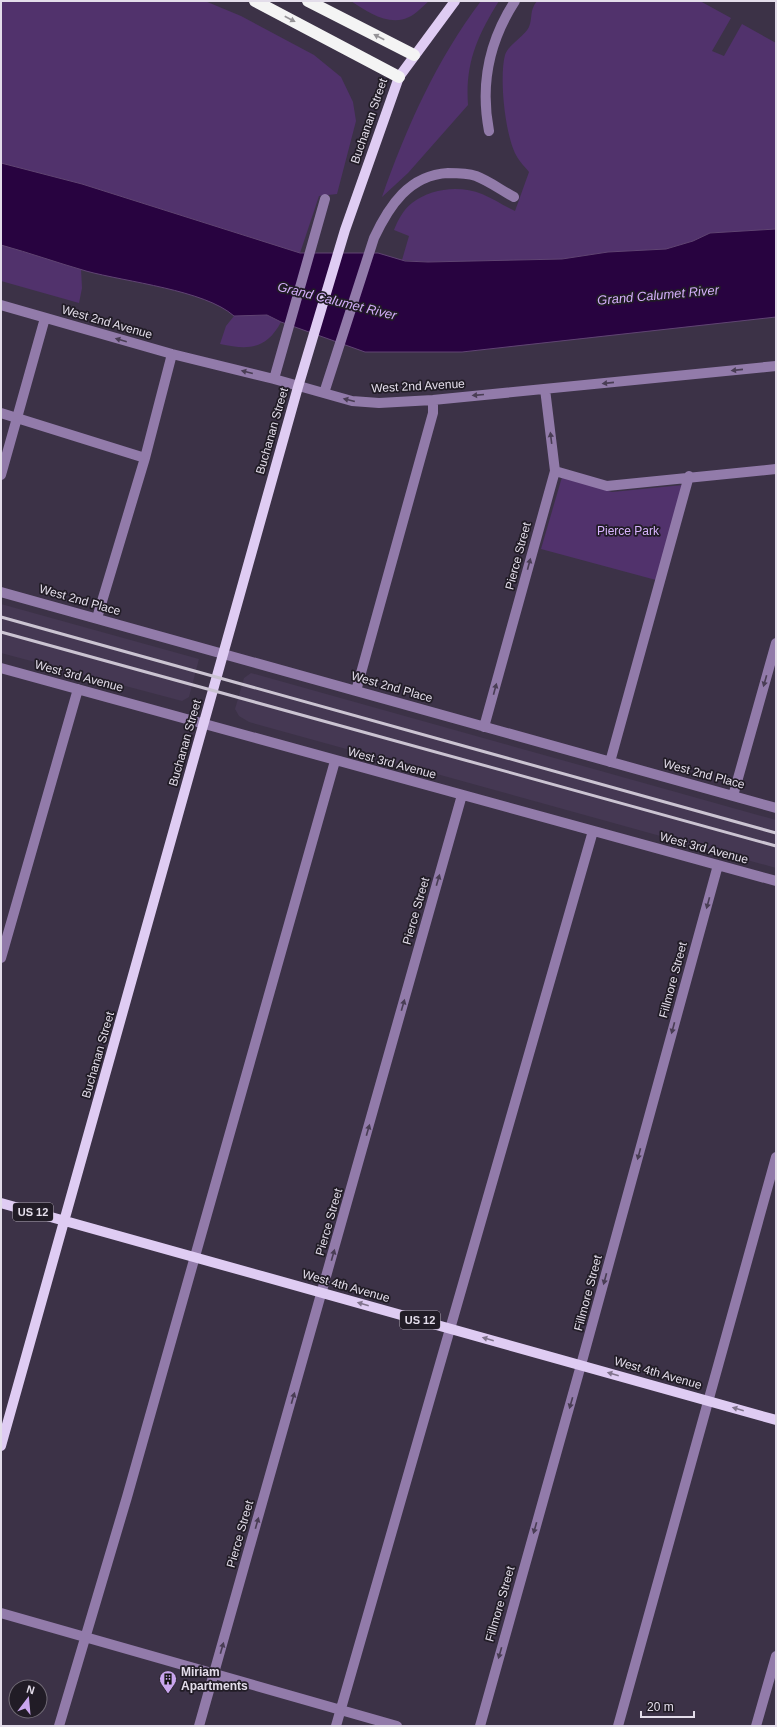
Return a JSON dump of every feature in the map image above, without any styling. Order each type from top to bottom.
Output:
[{"type":"highway","points":[[256,1],[399,77]]},
{"type":"highway","points":[[308,1],[414,55]]},
{"type":"main road","name":"Buchanan Street","points":[[1,1446],[298,386],[345,230],[399,77],[455,1]]},
{"type":"main road","name":"West 4th Avenue","points":[[1,1203],[776,1420]]},
{"type":"street","points":[[489,131],[485,113],[486,71],[497,34],[515,1]]},
{"type":"street","points":[[324,393],[374,238],[394,202],[413,184],[432,176],[454,173],[475,176],[514,197]]},
{"type":"street","points":[[274,379],[325,199]]},
{"type":"street","name":"West 2nd Avenue","points":[[1,305],[172,354],[274,379],[358,402],[433,400],[776,366]]},
{"type":"street","points":[[1,475],[45,318]]},
{"type":"street","points":[[97,618],[145,458],[172,354]]},
{"type":"street","name":"Pierce Street","points":[[484,727],[555,471],[545,389]]},
{"type":"street","points":[[356,691],[433,413],[433,400]]},
{"type":"street","points":[[1,412],[145,458]]},
{"type":"street","points":[[555,471],[607,486],[690,476],[776,469]]},
{"type":"street","points":[[610,762],[690,476]]},
{"type":"street","name":"West 2nd Place","points":[[1,592],[776,808]]},
{"type":"street","points":[[733,796],[776,643]]},
{"type":"street","name":"West 3rd Avenue","points":[[1,668],[776,881]]},
{"type":"street","points":[[1,958],[78,689]]},
{"type":"street","points":[[60,1726],[195,1257],[335,761]]},
{"type":"street","name":"Pierce Street","points":[[199,1726],[462,795]]},
{"type":"street","points":[[336,1726],[593,831]]},
{"type":"street","name":"Fillmore Street","points":[[480,1726],[718,865]]},
{"type":"street","points":[[618,1726],[710,1401],[776,1156]]},
{"type":"street","points":[[1,1613],[397,1726]]},
{"type":"street","points":[[756,1726],[776,1656]]},
{"type":"shaded area","points":[[1,604],[199,659],[189,697],[182,701],[1,653]]},
{"type":"shaded area","points":[[251,673],[776,820],[776,868],[249,722],[239,716],[235,709],[244,678]]},
{"type":"green space","points":[[1,1],[205,1],[241,16],[314,55],[341,77],[353,102],[356,121],[337,194],[319,196],[300,253],[82,184],[1,163]]},
{"type":"green space","points":[[351,1],[429,1],[412,16],[402,20],[394,20],[371,14]]},
{"type":"green space","points":[[481,1],[499,1],[484,26],[474,51],[468,76],[468,105],[408,173],[382,197],[401,145],[424,95],[450,46]]},
{"type":"green space","points":[[537,1],[700,1],[731,18],[712,51],[724,56],[742,24],[776,43],[776,229],[710,233],[693,241],[666,249],[608,252],[562,259],[428,262],[402,260],[409,236],[394,230],[403,212],[412,203],[428,194],[437,191],[455,189],[473,191],[515,211],[529,172],[516,155],[509,134],[504,106],[503,65],[507,51],[527,31],[533,8]]},
{"type":"green space","points":[[1,245],[81,269],[82,288],[79,303],[1,281]]},
{"type":"green space","points":[[243,314],[267,315],[281,322],[269,338],[255,346],[239,347],[220,344],[226,326],[234,316]]},
{"type":"green space","name":"Pierce Park","points":[[562,477],[612,492],[683,485],[656,580],[541,549]]},
{"type":"water","name":"Grand Calumet River","points":[[1,163],[82,184],[300,253],[378,253],[405,261],[428,262],[562,259],[608,252],[666,249],[693,241],[710,233],[776,229],[776,317],[462,352],[365,352],[281,322],[267,315],[234,316],[221,307],[185,293],[86,271],[1,245]]},
{"type":"railway","points":[[1,617],[776,833]]},
{"type":"railway","points":[[1,632],[776,846]]},
{"type":"place","name":"Miriam Apartments","points":[[168,1694]]}]
